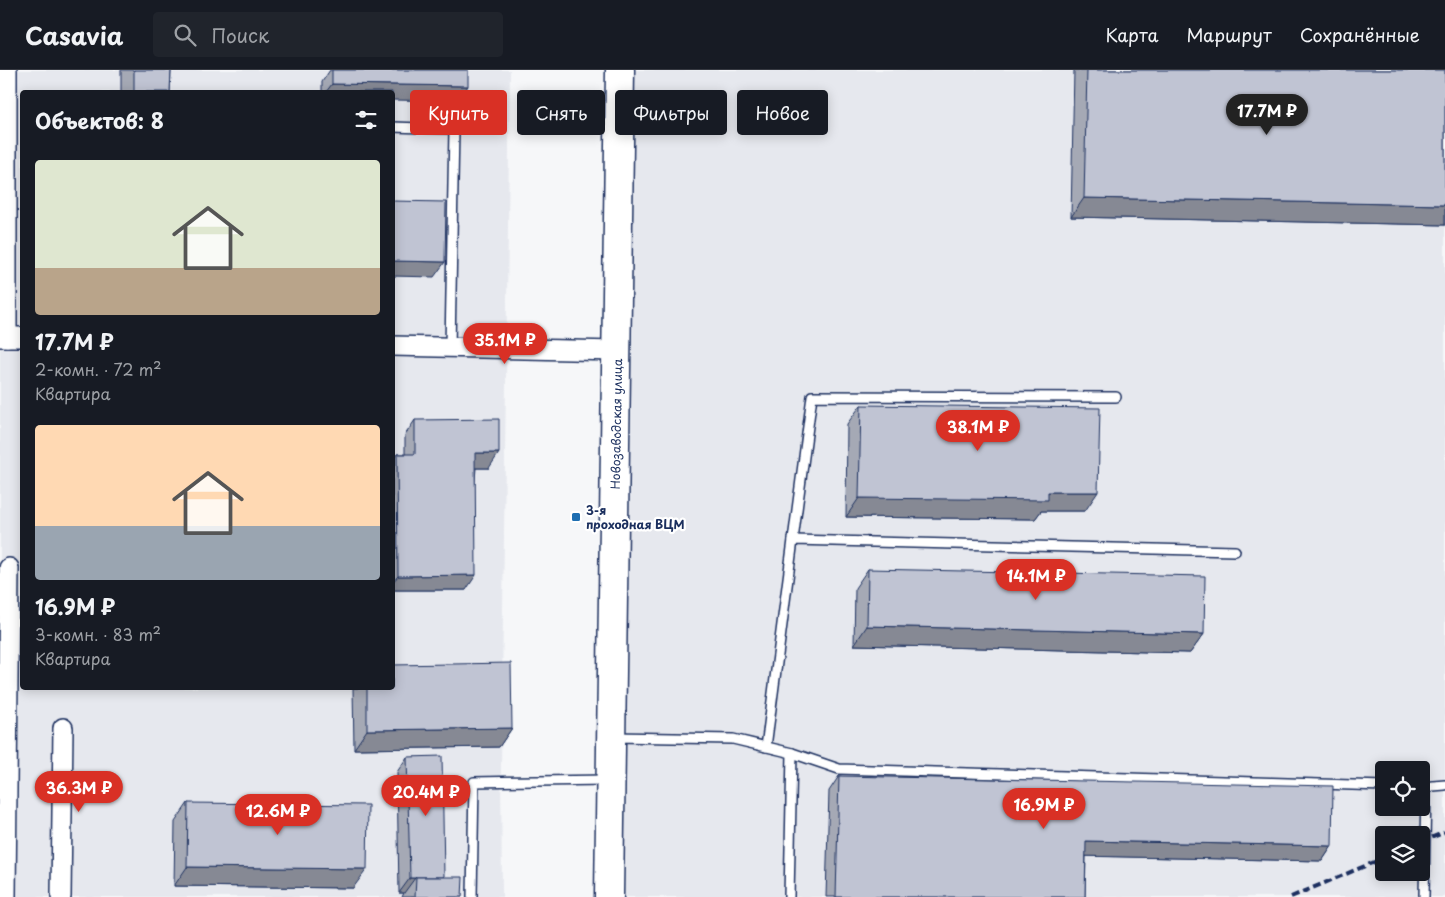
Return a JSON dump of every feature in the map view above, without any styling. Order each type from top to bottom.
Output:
[{"type":"main road","name":"Новозаводская улица","points":[[609,897],[620,70]]},
{"type":"street","points":[[7,70],[10,337]]},
{"type":"street","points":[[395,346],[617,351]]},
{"type":"street","points":[[6,897],[9,568]]},
{"type":"street","points":[[61,897],[63,728]]},
{"type":"lane","points":[[395,127],[454,129],[450,347]]},
{"type":"lane","points":[[766,747],[812,396],[1116,397]]},
{"type":"lane","points":[[793,540],[1235,551]]},
{"type":"lane","points":[[612,737],[733,738],[792,753],[839,770],[1375,786]]},
{"type":"lane","points":[[789,897],[792,753]]},
{"type":"lane","points":[[472,897],[474,782],[611,780]]},
{"type":"lane","points":[[1430,786],[1445,785]]},
{"type":"lane","points":[[1423,816],[1424,897]]},
{"type":"shaded area","points":[[0,70],[510,70],[501,768],[502,897],[0,897]]},
{"type":"shaded area","points":[[619,70],[1445,70],[1445,897],[609,897],[618,135],[727,135],[727,90],[619,90]]},
{"type":"building","points":[[134,70],[171,70],[170,90],[134,90]]},
{"type":"building","points":[[332,70],[468,70],[468,86],[332,84]]},
{"type":"building","points":[[1087,70],[1445,70],[1445,205],[1084,198]]},
{"type":"building","points":[[395,201],[446,202],[445,262],[395,261]]},
{"type":"building","points":[[861,405],[1100,408],[1098,492],[1048,492],[1048,500],[859,498]]},
{"type":"building","points":[[499,419],[499,453],[475,453],[476,575],[398,576],[397,454],[415,454],[415,420]]},
{"type":"building","points":[[868,569],[1205,576],[1204,634],[867,626]]},
{"type":"building","points":[[511,663],[512,728],[367,730],[367,690],[395,690],[395,665]]},
{"type":"building","points":[[442,756],[444,877],[410,878],[407,757]]},
{"type":"building","points":[[839,776],[1333,786],[1332,846],[1086,841],[1085,897],[836,897]]},
{"type":"building","points":[[188,803],[368,805],[367,869],[187,867]]},
{"type":"building","points":[[416,877],[463,877],[462,897],[415,897]]},
{"type":"railway","points":[[1430,838],[1445,832]]},
{"type":"railway","points":[[1291,897],[1375,862]]},
{"type":"place","name":"3-я проходная ВЦМ","points":[[576,517]]}]
